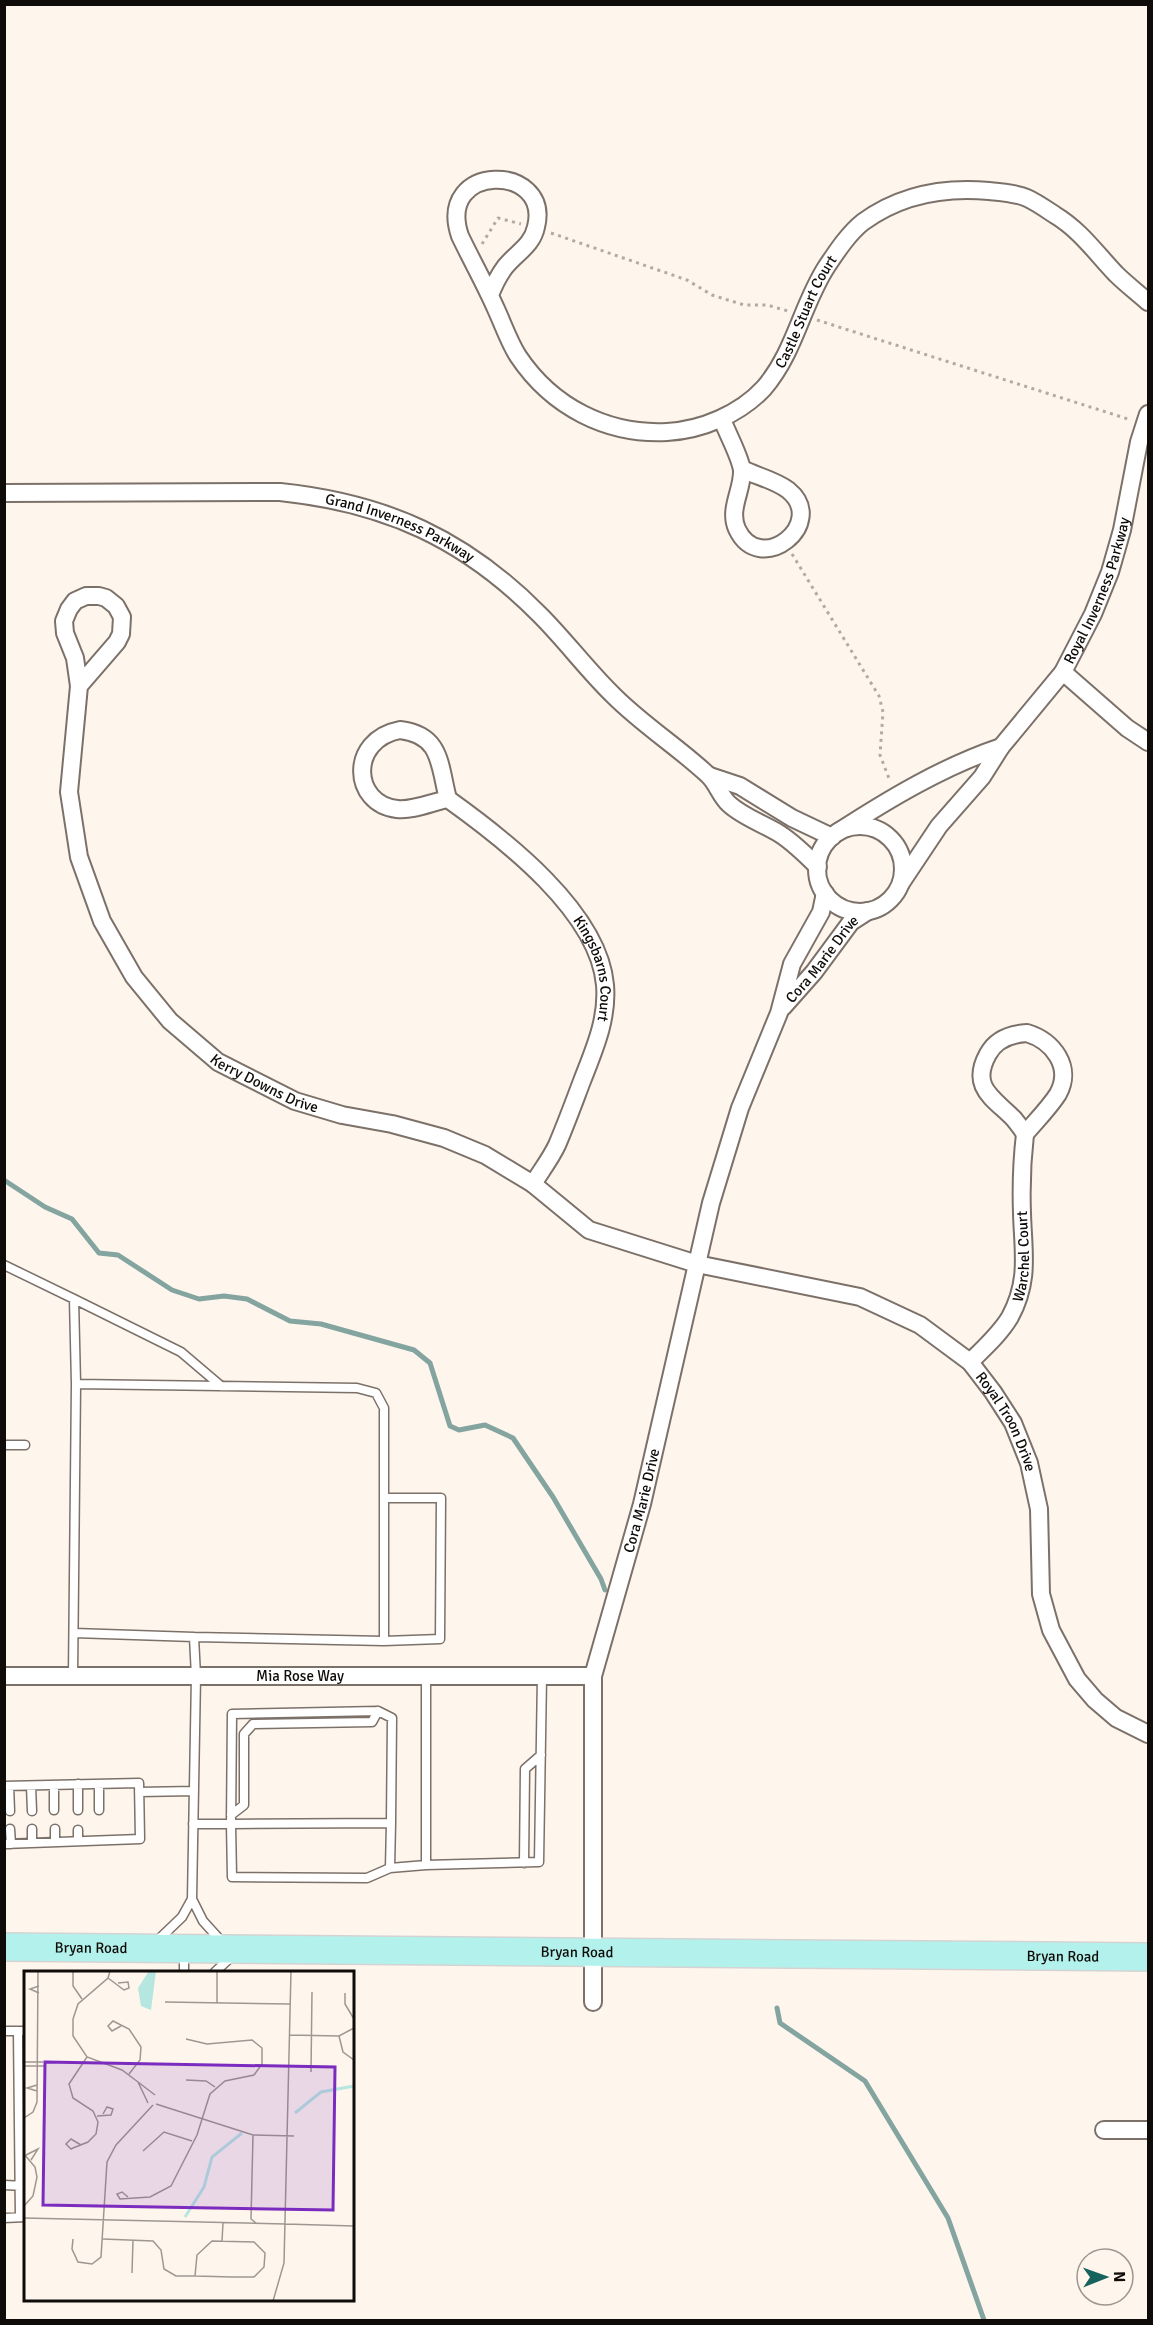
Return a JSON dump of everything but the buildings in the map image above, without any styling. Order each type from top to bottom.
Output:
[{"type":"main road","name":"Bryan Road","points":[[4,1947],[150,1947],[184,1960],[236,1949],[1149,1957]]},
{"type":"street","name":"Castle Stuart Court","points":[[490,295],[505,267],[532,239],[538,219],[536,208],[524,188],[513,181],[499,178],[485,180],[472,187],[462,198],[457,212],[460,236],[518,356],[559,400],[583,416],[616,428],[646,433],[679,431],[722,419],[740,409],[764,388],[795,336],[817,283],[841,246],[861,223],[911,197],[946,190],[975,190],[1025,197],[1058,216],[1084,237],[1117,275],[1149,302]]},
{"type":"street","name":"Royal Inverness Parkway","points":[[901,883],[939,826],[982,777],[1001,747],[1063,672],[1093,614],[1110,572],[1122,530],[1139,442],[1149,414]]},
{"type":"street","points":[[722,419],[742,469],[734,507],[737,530],[746,541],[754,546],[771,548],[780,546],[793,536],[797,528],[800,512],[796,499],[782,486],[742,469]]},
{"type":"street","name":"Grand Inverness Parkway","points":[[4,493],[280,492],[322,496],[355,504],[420,527],[451,542],[498,575],[541,615],[614,696],[710,776],[729,804],[781,834],[804,852],[818,867]]},
{"type":"street","name":"Kerry Downs Drive","points":[[79,686],[117,642],[121,634],[123,622],[116,606],[99,596],[86,596],[75,602],[64,621],[65,633],[75,658],[79,686],[69,792],[79,857],[102,921],[134,977],[170,1022],[218,1062],[295,1101],[342,1115],[392,1124],[444,1138],[485,1155],[533,1184],[589,1230],[697,1264]]},
{"type":"street","points":[[1063,672],[1127,728],[1149,742]]},
{"type":"street","points":[[394,731],[413,731],[424,737],[434,746],[448,799],[408,809],[384,806],[365,786],[362,774],[363,761],[368,749],[376,739],[394,731]]},
{"type":"street","points":[[835,835],[846,828],[863,826],[880,831],[893,842],[903,866],[901,883],[888,902],[868,911],[847,910],[835,903],[825,893],[819,880],[818,867],[822,850],[835,835],[866,814],[970,757],[1001,747]]},
{"type":"street","name":"Grand Inverness Parkway","points":[[710,776],[741,786],[792,818],[835,835]]},
{"type":"street","name":"Kingsbarns Court","points":[[448,799],[487,827],[545,880],[585,927],[602,965],[605,986],[600,1034],[556,1147],[533,1184]]},
{"type":"street","name":"Cora Marie Drive","points":[[593,2002],[593,1676],[642,1504],[711,1203],[740,1108],[778,1013],[792,964],[821,912],[825,893]]},
{"type":"street","name":"Cora Marie Drive","points":[[778,1013],[814,972],[851,922],[868,911]]},
{"type":"street","points":[[1027,1033],[1045,1040],[1058,1054],[1063,1080],[1059,1092],[1025,1134],[1014,1119],[992,1101],[985,1089],[982,1075],[984,1061],[990,1049],[1007,1037],[1027,1033]]},
{"type":"street","name":"Warchel Court","points":[[970,1362],[993,1339],[1009,1318],[1020,1294],[1025,1271],[1021,1188],[1025,1134]]},
{"type":"street","name":"Royal Troon Drive","points":[[697,1264],[860,1297],[920,1325],[970,1362],[1013,1423],[1029,1463],[1039,1509],[1041,1594],[1051,1630],[1077,1679],[1095,1700],[1116,1718],[1149,1734]]},
{"type":"street","name":"Mia Rose Way","points":[[4,1676],[593,1676]]},
{"type":"street","points":[[1104,2130],[1149,2130]]},
{"type":"lane","points":[[4,1265],[181,1352],[220,1386]]},
{"type":"lane","points":[[73,1676],[76,1384],[74,1299]]},
{"type":"lane","points":[[76,1384],[357,1388],[376,1393],[384,1408],[384,1641]]},
{"type":"lane","points":[[4,1445],[25,1445]]},
{"type":"lane","points":[[74,1633],[384,1641],[440,1639],[441,1498],[384,1498]]},
{"type":"lane","points":[[194,1637],[196,1676],[192,1899],[203,1921],[236,1949],[216,1971]]},
{"type":"lane","points":[[426,1676],[426,1865]]},
{"type":"lane","points":[[390,1868],[392,1718],[378,1711],[232,1714],[232,1876],[367,1878],[390,1868],[539,1862],[542,1676]]},
{"type":"lane","points":[[231,1819],[244,1805],[244,1734],[253,1724],[372,1722],[378,1711]]},
{"type":"lane","points":[[524,1863],[525,1769],[541,1755]]},
{"type":"lane","points":[[10,1811],[7,1786],[139,1783],[140,1839],[8,1844],[10,1829]]},
{"type":"lane","points":[[78,1784],[78,1810]]},
{"type":"lane","points":[[99,1784],[99,1810]]},
{"type":"lane","points":[[54,1785],[54,1810]]},
{"type":"lane","points":[[31,1786],[32,1811]]},
{"type":"lane","points":[[139,1792],[194,1791]]},
{"type":"lane","points":[[193,1824],[231,1819],[391,1823]]},
{"type":"lane","points":[[32,1829],[32,1843]]},
{"type":"lane","points":[[55,1829],[55,1842]]},
{"type":"lane","points":[[99,1829],[100,1841]]},
{"type":"lane","points":[[78,1830],[78,1841]]},
{"type":"lane","points":[[150,1947],[182,1917],[192,1899]]},
{"type":"lane","points":[[4,2031],[22,2031],[23,2186],[22,2217],[4,2218]]},
{"type":"lane","points":[[4,2186],[23,2186]]},
{"type":"path","points":[[479,248],[498,218],[525,225]]},
{"type":"path","points":[[546,232],[687,280],[700,290],[712,295],[744,305],[767,305],[793,313]]},
{"type":"path","points":[[815,320],[1132,421]]},
{"type":"path","points":[[791,553],[879,696],[883,712],[880,755],[895,790]]},
{"type":"waterway","points":[[4,1180],[45,1207],[72,1219],[99,1253],[118,1255],[172,1290],[199,1299],[224,1296],[247,1299],[290,1321],[321,1324],[414,1350],[430,1363],[450,1426],[459,1430],[485,1425],[513,1438],[553,1497],[601,1579],[605,1590]]},
{"type":"waterway","points":[[777,2008],[780,2023],[865,2081],[948,2218],[984,2320]]}]
